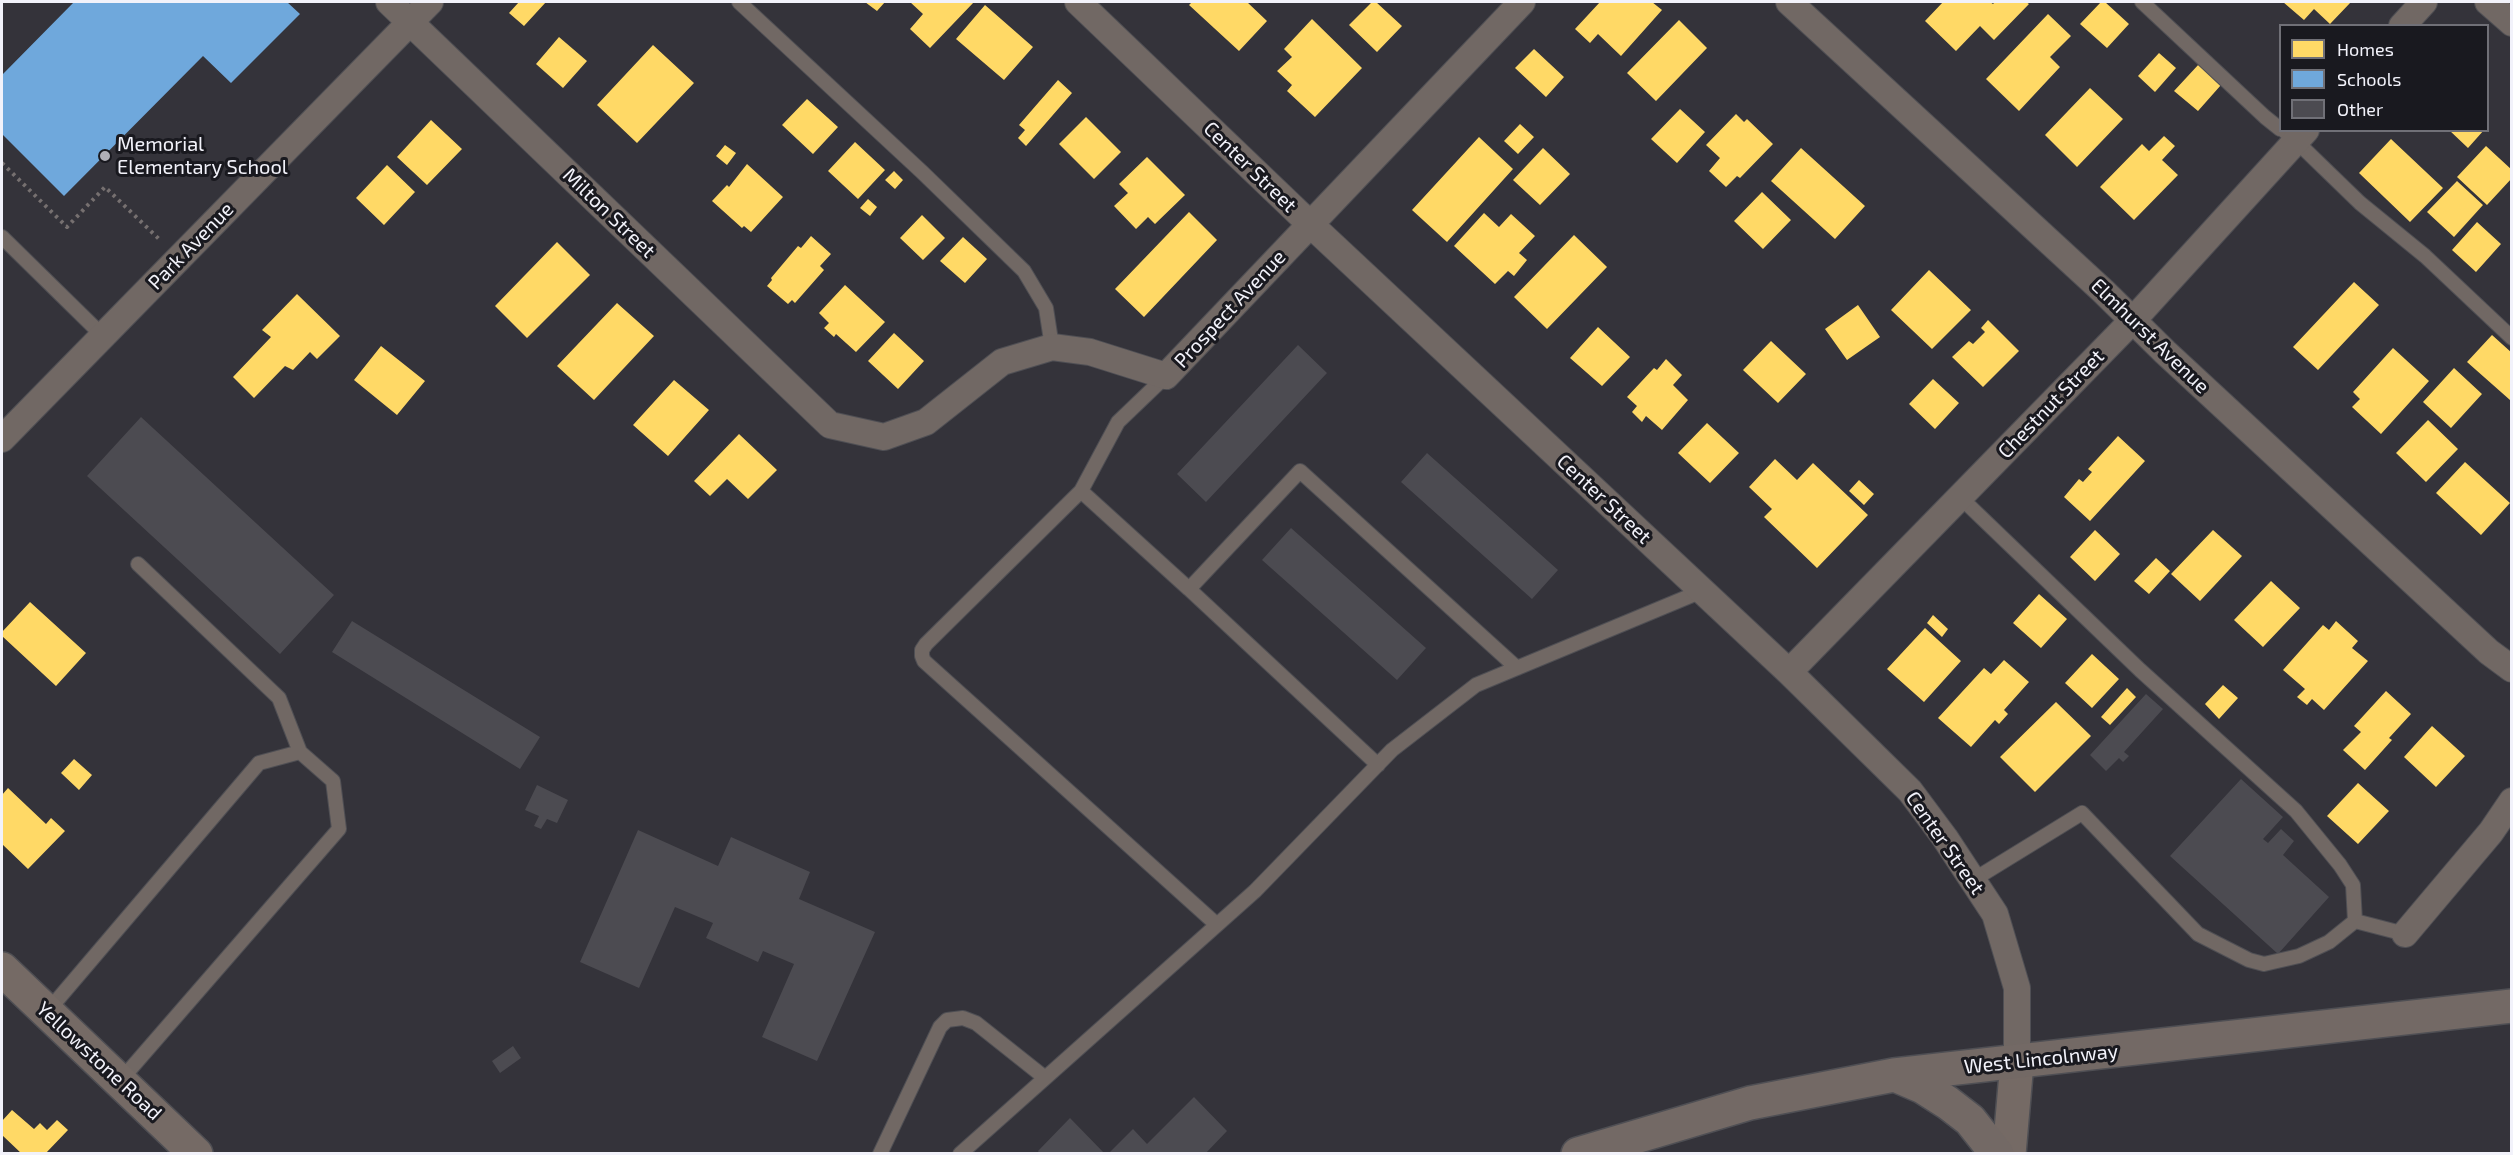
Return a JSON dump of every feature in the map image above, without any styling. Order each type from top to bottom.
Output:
[{"type":"main road","name":"West Lincolnway","points":[[1578,1154],[1750,1103],[1894,1075],[2511,1006]]},
{"type":"main road","points":[[1894,1075],[1923,1087],[1948,1103],[1970,1120],[1997,1154]]},
{"type":"street","name":"Milton Street","points":[[389,2],[830,425]]},
{"type":"street","name":"Park Avenue","points":[[2,439],[430,2]]},
{"type":"street","name":"Center Street","points":[[1078,2],[1310,224],[1789,672],[1910,791],[1995,914],[2017,988],[2017,1062]]},
{"type":"street","name":"Prospect Avenue","points":[[830,425],[884,437],[916,426],[926,422],[1002,362],[1052,347],[1090,352],[1166,376],[1522,2]]},
{"type":"street","name":"Elmhurst Avenue","points":[[1789,2],[2134,319],[2165,352],[2488,652],[2511,669]]},
{"type":"street","points":[[2404,24],[2424,2]]},
{"type":"street","points":[[2488,2],[2511,23]]},
{"type":"street","name":"Chestnut Street","points":[[1789,672],[2134,319],[2291,133]]},
{"type":"street","points":[[2405,934],[2491,832],[2511,801]]},
{"type":"street","name":"Yellowstone Road","points":[[2,969],[196,1154]]},
{"type":"street","points":[[2008,1154],[2017,1062]]},
{"type":"lane","points":[[739,2],[922,172],[1024,271],[1046,308],[1052,347]]},
{"type":"lane","points":[[2142,2],[2265,117],[2279,126]]},
{"type":"lane","points":[[2291,133],[2360,203],[2425,256],[2511,338]]},
{"type":"lane","points":[[2,237],[103,336]]},
{"type":"lane","points":[[1166,376],[1118,422],[1081,491],[926,644],[922,650],[922,656],[924,661],[1216,924]]},
{"type":"lane","points":[[1189,589],[1300,471],[1517,668]]},
{"type":"lane","points":[[1081,491],[1378,765]]},
{"type":"lane","points":[[1960,497],[2140,670],[2296,811],[2340,865],[2353,885],[2355,921]]},
{"type":"lane","points":[[120,1081],[339,829],[333,781],[300,752],[279,698],[138,564]]},
{"type":"lane","points":[[960,1154],[1255,891],[1392,750],[1476,685],[1702,591]]},
{"type":"lane","points":[[47,1012],[259,763],[300,752]]},
{"type":"lane","points":[[1973,880],[2082,813],[2198,934],[2249,960],[2265,964],[2299,956],[2330,942],[2355,921]]},
{"type":"lane","points":[[2355,921],[2405,934]]},
{"type":"lane","points":[[880,1154],[940,1027],[947,1020],[963,1018],[976,1023],[1044,1077]]},
{"type":"path","points":[[2,163],[67,227],[105,187],[178,259]]},
{"type":"building: Homes","points":[[519,2],[546,2],[524,26],[509,13]]},
{"type":"building: Homes","points":[[865,2],[885,2],[877,11]]},
{"type":"building: Homes","points":[[910,2],[974,2],[930,48],[910,29],[923,14]]},
{"type":"building: Homes","points":[[1192,2],[1247,2],[1267,21],[1239,51],[1189,5]]},
{"type":"building: Homes","points":[[1372,2],[1376,2],[1402,26],[1377,52],[1349,25]]},
{"type":"building: Homes","points":[[1600,2],[1652,2],[1662,10],[1621,56],[1598,34],[1590,43],[1575,29]]},
{"type":"building: Homes","points":[[1943,2],[1990,2],[1993,4],[1995,2],[2026,2],[2029,4],[1994,40],[1980,26],[1956,51],[1925,21]]},
{"type":"building: Homes","points":[[2101,2],[2105,2],[2129,24],[2107,48],[2080,24]]},
{"type":"building: Homes","points":[[2283,2],[2351,2],[2330,24],[2314,9],[2304,20]]},
{"type":"building: Homes","points":[[985,5],[1033,47],[1004,80],[956,39]]},
{"type":"building: Homes","points":[[2048,14],[2071,36],[2050,57],[2060,67],[2019,111],[1986,79]]},
{"type":"building: Homes","points":[[1312,19],[1362,68],[1315,117],[1287,91],[1292,85],[1277,71],[1292,57],[1284,49]]},
{"type":"building: Homes","points":[[1679,20],[1707,48],[1656,101],[1627,73]]},
{"type":"building: Homes","points":[[559,37],[587,61],[563,88],[536,64]]},
{"type":"building: Homes","points":[[653,45],[694,83],[637,143],[597,105]]},
{"type":"building: Homes","points":[[1534,49],[1564,77],[1546,97],[1515,68]]},
{"type":"building: Homes","points":[[2159,53],[2176,68],[2155,92],[2138,76]]},
{"type":"building: Homes","points":[[2199,64],[2221,85],[2198,111],[2174,91]]},
{"type":"building: Homes","points":[[1058,80],[1072,93],[1026,146],[1018,138],[1025,130],[1019,125]]},
{"type":"building: Homes","points":[[2090,88],[2123,119],[2077,167],[2045,135]]},
{"type":"building: Homes","points":[[807,99],[838,127],[813,154],[782,125]]},
{"type":"building: Homes","points":[[1680,109],[1705,132],[1677,163],[1651,139]]},
{"type":"building: Homes","points":[[1736,114],[1744,122],[1747,119],[1773,144],[1740,178],[1737,176],[1726,187],[1709,171],[1720,158],[1706,145]]},
{"type":"building: Homes","points":[[1086,117],[1121,152],[1094,179],[1059,144]]},
{"type":"building: Homes","points":[[431,120],[462,149],[427,185],[397,157]]},
{"type":"building: Homes","points":[[1520,124],[1534,137],[1518,154],[1504,141]]},
{"type":"building: Homes","points":[[2451,132],[2482,132],[2468,148]]},
{"type":"building: Homes","points":[[2164,136],[2175,146],[2162,160],[2178,175],[2134,220],[2100,187],[2142,144],[2149,151]]},
{"type":"building: Homes","points":[[1479,137],[1513,169],[1447,242],[1412,210]]},
{"type":"building: Homes","points":[[2391,139],[2443,188],[2410,222],[2359,173]]},
{"type":"building: Homes","points":[[855,142],[885,170],[858,199],[828,171]]},
{"type":"building: Homes","points":[[725,145],[736,153],[727,165],[716,156]]},
{"type":"building: Homes","points":[[2486,146],[2512,170],[2512,178],[2487,205],[2457,177]]},
{"type":"building: Homes","points":[[1543,148],[1570,174],[1540,205],[1513,180]]},
{"type":"building: Homes","points":[[1801,148],[1865,206],[1835,239],[1771,181]]},
{"type":"building: Homes","points":[[1147,157],[1185,195],[1155,224],[1148,217],[1136,229],[1114,206],[1128,193],[1119,184]]},
{"type":"building: Homes","points":[[747,164],[783,197],[751,232],[744,226],[742,228],[712,201],[727,185],[729,187]]},
{"type":"building: Homes","points":[[387,165],[415,192],[384,225],[356,198]]},
{"type":"building: Homes","points":[[894,171],[903,180],[895,189],[885,180]]},
{"type":"building: Homes","points":[[2457,181],[2483,205],[2454,237],[2427,212]]},
{"type":"building: Homes","points":[[1762,192],[1791,220],[1763,249],[1734,221]]},
{"type":"building: Homes","points":[[868,199],[877,207],[870,216],[860,208]]},
{"type":"building: Homes","points":[[1189,212],[1217,240],[1144,317],[1115,289]]},
{"type":"building: Homes","points":[[1484,213],[1499,227],[1511,214],[1535,236],[1519,253],[1527,260],[1514,276],[1508,271],[1495,284],[1454,246]]},
{"type":"building: Homes","points":[[922,215],[945,238],[923,260],[900,238]]},
{"type":"building: Homes","points":[[2477,222],[2501,244],[2476,272],[2452,250]]},
{"type":"building: Homes","points":[[1574,235],[1607,267],[1547,329],[1514,297]]},
{"type":"building: Homes","points":[[811,236],[831,254],[820,266],[824,270],[795,303],[792,300],[788,304],[767,286],[798,246],[801,248]]},
{"type":"building: Homes","points":[[963,237],[987,259],[965,283],[940,261]]},
{"type":"building: Homes","points":[[557,242],[590,275],[527,338],[495,306]]},
{"type":"building: Homes","points":[[1929,270],[1971,310],[1932,349],[1891,310]]},
{"type":"building: Homes","points":[[2354,282],[2379,305],[2318,370],[2293,347]]},
{"type":"building: Homes","points":[[845,285],[885,322],[856,352],[836,334],[834,337],[824,328],[829,323],[819,313]]},
{"type":"building: Homes","points":[[297,294],[340,336],[317,359],[310,352],[293,370],[285,366],[254,398],[233,377],[271,337],[262,330]]},
{"type":"building: Homes","points":[[617,303],[654,336],[594,400],[557,366]]},
{"type":"building: Homes","points":[[1858,305],[1880,337],[1847,360],[1825,329]]},
{"type":"building: Homes","points":[[1988,320],[2019,351],[1983,387],[1952,357],[1969,341],[1973,344],[1985,332],[1981,328]]},
{"type":"building: Homes","points":[[1598,327],[1630,357],[1602,386],[1570,358]]},
{"type":"building: Homes","points":[[894,333],[924,361],[898,389],[868,361]]},
{"type":"building: Homes","points":[[2492,335],[2512,353],[2510,400],[2467,362]]},
{"type":"building: Homes","points":[[1771,341],[1806,374],[1778,403],[1743,370]]},
{"type":"building: Homes","points":[[381,346],[425,381],[397,415],[354,380]]},
{"type":"building: Homes","points":[[2393,348],[2429,381],[2381,434],[2352,407],[2360,399],[2353,392]]},
{"type":"building: Homes","points":[[1666,359],[1682,375],[1673,385],[1688,400],[1662,430],[1646,416],[1642,422],[1632,412],[1637,406],[1627,397],[1654,368],[1657,370]]},
{"type":"building: Homes","points":[[2454,368],[2482,394],[2451,428],[2423,402]]},
{"type":"building: Homes","points":[[1933,379],[1959,403],[1935,429],[1909,404]]},
{"type":"building: Homes","points":[[674,380],[709,410],[668,456],[633,425]]},
{"type":"building: Homes","points":[[2428,420],[2458,449],[2426,482],[2396,453]]},
{"type":"building: Homes","points":[[1707,423],[1739,453],[1710,483],[1678,453]]},
{"type":"building: Homes","points":[[739,434],[777,470],[748,499],[727,479],[710,496],[694,481]]},
{"type":"building: Homes","points":[[2118,436],[2145,461],[2090,521],[2064,497],[2079,479],[2083,482],[2092,472],[2088,469]]},
{"type":"building: Homes","points":[[1775,459],[1797,480],[1813,463],[1868,515],[1817,568],[1764,517],[1772,509],[1749,487]]},
{"type":"building: Homes","points":[[2465,462],[2510,503],[2481,535],[2436,493]]},
{"type":"building: Homes","points":[[1859,480],[1874,494],[1864,505],[1849,491]]},
{"type":"building: Homes","points":[[2095,530],[2120,554],[2095,581],[2070,557]]},
{"type":"building: Homes","points":[[2213,530],[2242,556],[2200,601],[2171,574]]},
{"type":"building: Homes","points":[[2156,558],[2170,571],[2149,594],[2134,581]]},
{"type":"building: Homes","points":[[2271,581],[2300,608],[2263,647],[2234,620]]},
{"type":"building: Homes","points":[[2039,594],[2067,619],[2041,648],[2013,623]]},
{"type":"building: Homes","points":[[30,602],[86,653],[56,686],[2,636],[2,632]]},
{"type":"building: Homes","points":[[1933,615],[1948,629],[1942,637],[1927,623]]},
{"type":"building: Homes","points":[[2336,621],[2358,641],[2352,648],[2368,661],[2324,710],[2312,699],[2307,705],[2297,697],[2305,689],[2283,670],[2323,625],[2329,630]]},
{"type":"building: Homes","points":[[1925,628],[1961,661],[1924,702],[1887,669]]},
{"type":"building: Homes","points":[[2092,654],[2119,679],[2092,708],[2065,683]]},
{"type":"building: Homes","points":[[2004,660],[2029,682],[2004,710],[2008,714],[1999,724],[1995,720],[1971,747],[1938,718],[1984,668],[1991,674]]},
{"type":"building: Homes","points":[[2223,685],[2238,698],[2219,719],[2205,704]]},
{"type":"building: Homes","points":[[2127,688],[2136,697],[2110,725],[2101,717]]},
{"type":"building: Homes","points":[[2386,691],[2411,714],[2389,738],[2392,740],[2365,770],[2343,750],[2361,732],[2354,726]]},
{"type":"building: Homes","points":[[2056,702],[2091,736],[2035,792],[2000,757]]},
{"type":"building: Homes","points":[[2432,726],[2465,756],[2436,787],[2404,757]]},
{"type":"building: Homes","points":[[74,759],[92,775],[79,790],[61,773]]},
{"type":"building: Homes","points":[[2358,783],[2389,811],[2358,844],[2327,816]]},
{"type":"building: Homes","points":[[8,788],[46,824],[51,818],[65,831],[28,869],[2,844],[2,795]]},
{"type":"building: Homes","points":[[12,1110],[34,1129],[40,1123],[47,1130],[57,1120],[68,1130],[45,1154],[22,1154],[2,1135],[2,1121]]},
{"type":"building: Schools","name":"Memorial Elementary School","points":[[74,2],[287,2],[300,14],[231,83],[203,56],[64,196],[2,134],[2,75]]},
{"type":"building: Other","points":[[1298,345],[1327,373],[1206,502],[1177,474]]},
{"type":"building: Other","points":[[141,417],[334,595],[280,654],[87,476]]},
{"type":"building: Other","points":[[1427,453],[1558,570],[1532,599],[1401,482]]},
{"type":"building: Other","points":[[1291,528],[1426,648],[1397,680],[1262,560]]},
{"type":"building: Other","points":[[352,621],[540,737],[520,769],[332,652]]},
{"type":"building: Other","points":[[2146,694],[2163,709],[2124,752],[2129,756],[2123,762],[2119,758],[2106,771],[2090,755]]},
{"type":"building: Other","points":[[2241,779],[2283,817],[2263,839],[2268,843],[2281,829],[2294,841],[2283,855],[2329,897],[2278,954],[2170,856]]},
{"type":"building: Other","points":[[537,785],[568,800],[557,823],[547,819],[541,829],[534,826],[539,816],[525,810]]},
{"type":"building: Other","points":[[638,830],[718,866],[731,837],[810,872],[799,899],[875,932],[817,1061],[762,1037],[794,964],[763,951],[758,962],[706,938],[713,923],[675,907],[639,988],[580,962]]},
{"type":"building: Other","points":[[513,1046],[521,1058],[500,1073],[492,1061]]},
{"type":"building: Other","points":[[1194,1097],[1227,1131],[1205,1154],[1108,1154],[1133,1129],[1147,1144]]},
{"type":"building: Other","points":[[1070,1118],[1105,1154],[1040,1154],[1038,1151]]},
{"type":"place","name":"Memorial Elementary School","points":[[105,156]]}]
